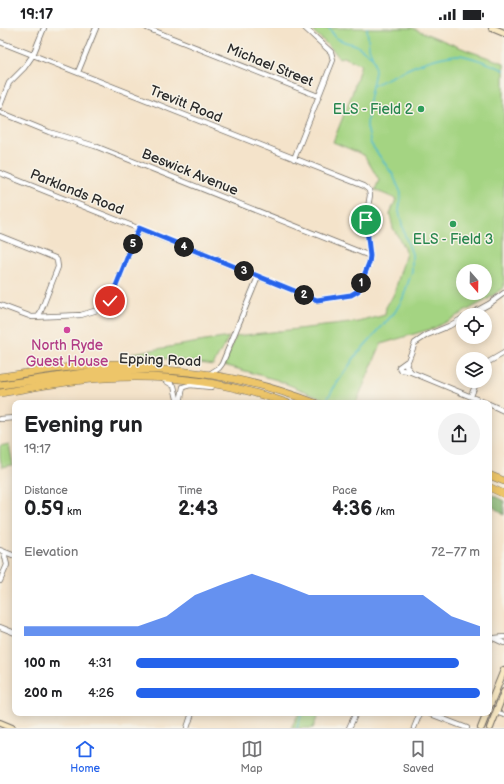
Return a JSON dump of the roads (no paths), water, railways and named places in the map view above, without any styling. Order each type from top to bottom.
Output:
[{"type":"main road","points":[[492,28],[504,33]]},
{"type":"main road","points":[[0,377],[69,367],[110,364],[149,364],[168,370]]},
{"type":"main road","name":"Epping Road","points":[[0,385],[105,371],[168,370],[248,382],[307,400]]},
{"type":"main road","name":"Epping Road","points":[[0,392],[104,378],[158,377],[217,383],[248,390],[278,400]]},
{"type":"main road","points":[[0,396],[42,386]]},
{"type":"main road","points":[[492,476],[504,481]]},
{"type":"main road","points":[[492,488],[504,494]]},
{"type":"main road","points":[[492,700],[504,670]]},
{"type":"main road","points":[[490,728],[504,692]]},
{"type":"main road","points":[[481,728],[486,716]]},
{"type":"main road","points":[[0,723],[12,728]]},
{"type":"street","points":[[0,106],[9,83],[24,68],[33,55],[44,28]]},
{"type":"street","points":[[78,72],[96,28]]},
{"type":"street","name":"Michael Street","points":[[147,28],[318,96]]},
{"type":"street","points":[[294,159],[333,60],[331,52],[306,28]]},
{"type":"street","name":"Trevitt Road","points":[[0,42],[364,186]]},
{"type":"street","name":"Beswick Avenue","points":[[0,112],[49,132],[95,146],[370,256]]},
{"type":"street","name":"Parklands Road","points":[[0,173],[317,300],[351,295],[358,291],[369,263],[370,256],[366,220],[370,195],[369,190],[364,186]]},
{"type":"street","points":[[0,305],[32,317],[81,315],[96,311],[107,305],[139,228]]},
{"type":"street","points":[[0,236],[57,260],[58,267],[39,316]]},
{"type":"street","points":[[208,375],[221,366],[258,277]]},
{"type":"street","points":[[482,308],[504,293]]},
{"type":"street","points":[[456,321],[421,338],[415,343],[406,362],[408,370],[480,400]]},
{"type":"street","points":[[492,360],[504,353]]},
{"type":"street","points":[[158,377],[174,386],[178,400]]},
{"type":"street","points":[[180,400],[183,387],[200,385],[211,388],[217,383]]},
{"type":"street","points":[[471,396],[474,388]]},
{"type":"street","points":[[492,405],[504,410]]},
{"type":"street","points":[[0,419],[12,418]]},
{"type":"street","points":[[2,551],[12,555]]},
{"type":"street","points":[[0,581],[7,565],[2,551]]},
{"type":"street","points":[[0,627],[12,632]]},
{"type":"street","points":[[492,637],[504,637]]},
{"type":"street","points":[[492,637],[504,643]]},
{"type":"street","points":[[496,712],[504,715]]},
{"type":"street","points":[[187,728],[191,716]]},
{"type":"street","points":[[349,728],[355,716]]},
{"type":"street","points":[[414,728],[419,716]]},
{"type":"street","points":[[436,716],[467,728]]},
{"type":"waterway","points":[[329,28],[336,38],[356,45],[371,56]]},
{"type":"waterway","points":[[327,400],[357,354],[395,312],[403,298],[412,271],[412,254],[404,233],[399,211],[401,193],[393,175],[371,144],[367,127],[368,105],[375,72],[374,61],[369,48],[367,28]]},
{"type":"waterway","points":[[372,86],[402,71],[446,56],[462,55],[474,58],[504,70]]},
{"type":"waterway","points":[[297,728],[301,716]]},
{"type":"place","name":"ELS - Field 2","points":[[421,109]]},
{"type":"place","name":"ELS - Field 3","points":[[453,224]]},
{"type":"place","name":"North Ryde Guest House","points":[[67,330]]}]
